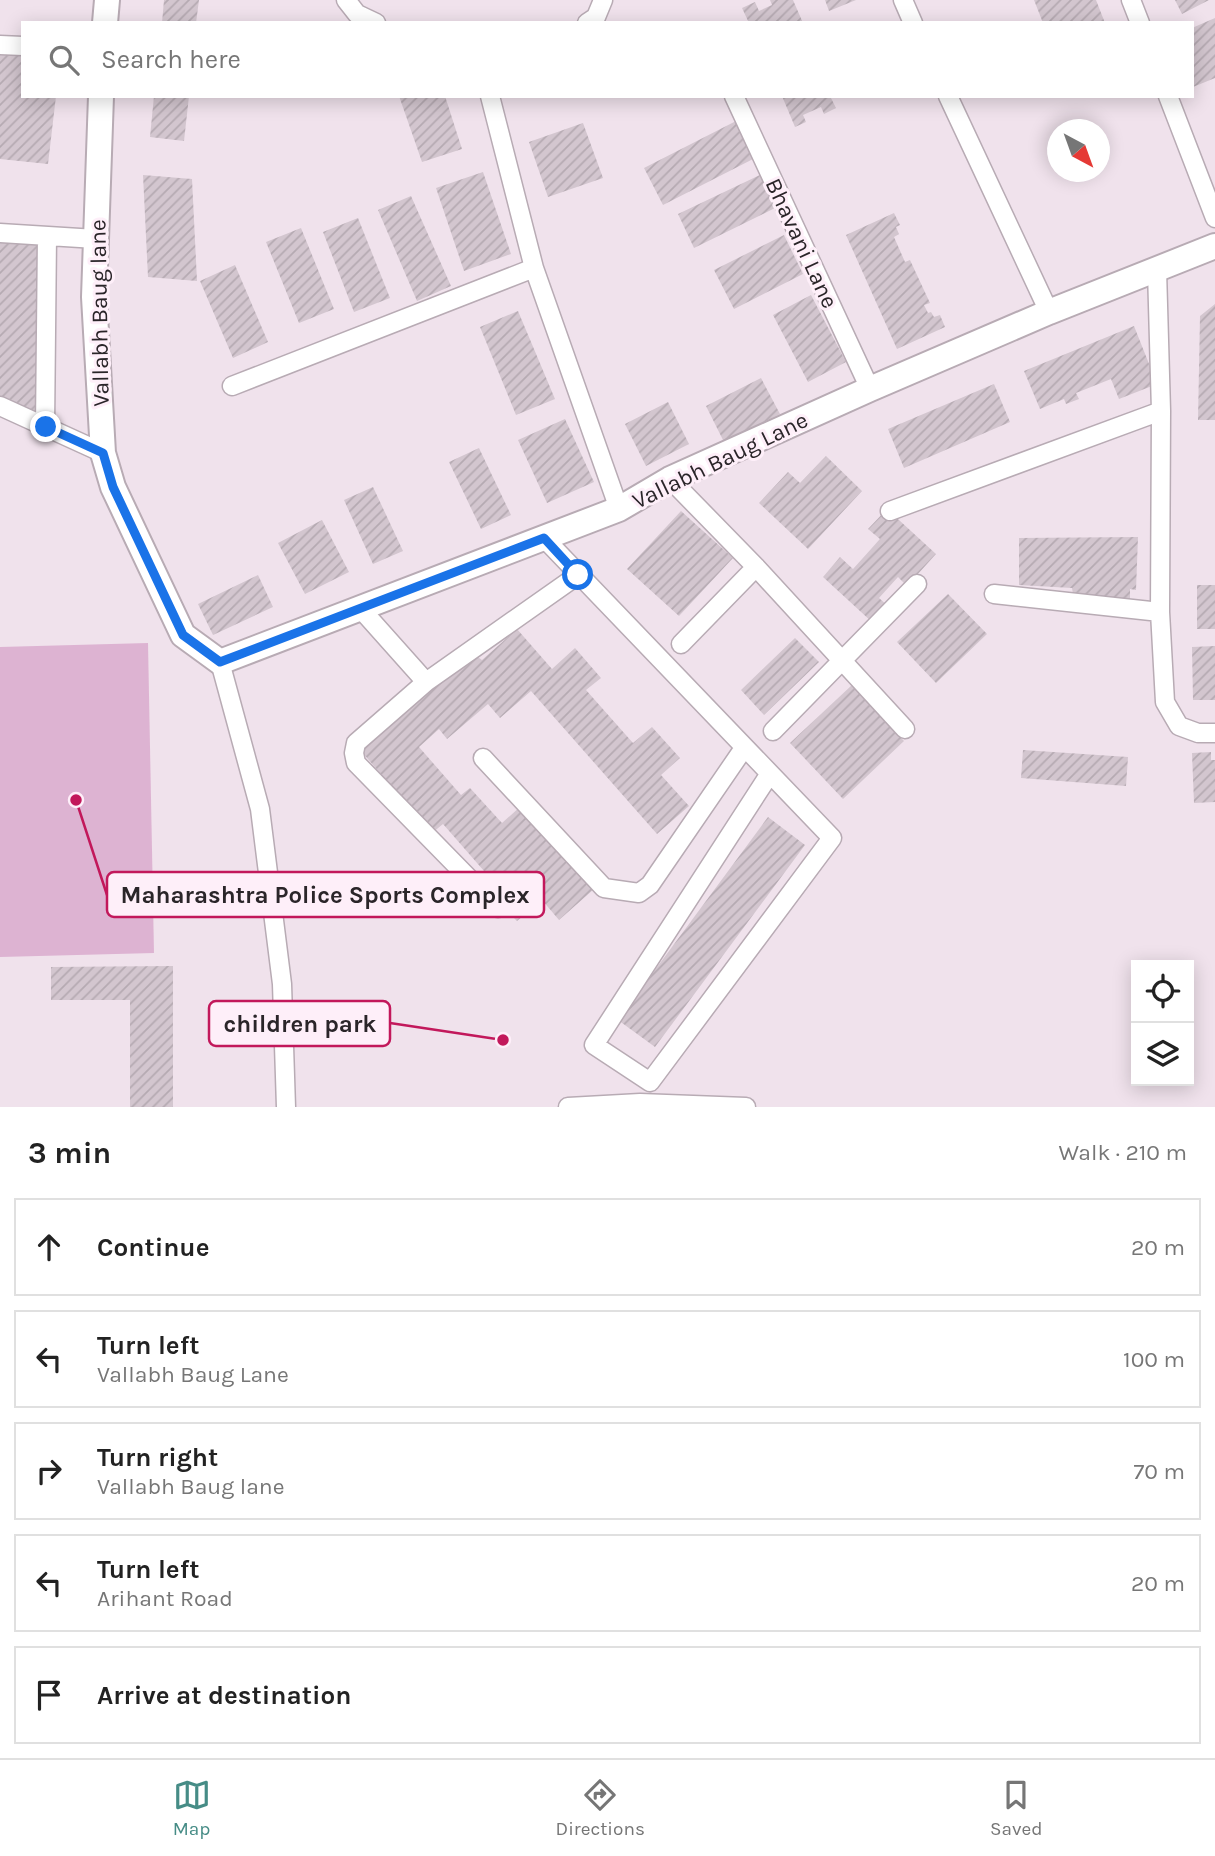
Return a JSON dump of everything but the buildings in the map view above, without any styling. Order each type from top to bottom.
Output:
[{"type":"street","points":[[105,21],[107,0]]},
{"type":"street","points":[[346,0],[357,14],[372,21]]},
{"type":"street","points":[[590,21],[596,17],[603,0]]},
{"type":"street","points":[[903,0],[913,21]]},
{"type":"street","points":[[1131,0],[1139,21]]},
{"type":"street","points":[[0,45],[21,47]]},
{"type":"street","name":"Vallabh Baug lane","points":[[100,98],[94,297],[103,453],[113,487],[183,635],[220,662]]},
{"type":"street","points":[[491,98],[534,268],[619,509]]},
{"type":"street","name":"Bhavani Lane","points":[[735,98],[870,389]]},
{"type":"street","points":[[949,98],[1049,312]]},
{"type":"street","points":[[1169,98],[1215,218]]},
{"type":"street","points":[[0,233],[96,239]]},
{"type":"street","points":[[46,427],[47,236]]},
{"type":"street","name":"Vallabh Baug Lane","points":[[220,662],[619,509],[670,479],[870,389],[1049,312],[1215,246]]},
{"type":"street","points":[[232,386],[534,268]]},
{"type":"street","points":[[1157,270],[1161,411],[1160,612],[1166,702],[1179,726],[1198,733],[1215,733]]},
{"type":"street","points":[[0,406],[103,453]]},
{"type":"street","points":[[890,511],[1161,411]]},
{"type":"street","points":[[670,479],[905,729]]},
{"type":"street","points":[[544,538],[832,838],[650,1082],[594,1045],[769,775]]},
{"type":"street","points":[[681,645],[755,567]]},
{"type":"street","points":[[498,908],[356,763],[356,743],[426,682],[578,575]]},
{"type":"street","points":[[773,731],[917,584]]},
{"type":"street","points":[[994,594],[1160,612]]},
{"type":"street","points":[[360,608],[426,682]]},
{"type":"street","points":[[220,662],[260,809],[282,985],[286,1107]]},
{"type":"street","points":[[483,758],[604,888],[639,892],[650,885],[744,748]]},
{"type":"street","points":[[568,1107],[640,1103],[746,1107]]},
{"type":"shaded area","points":[[148,643],[154,953],[0,957],[0,647]]},
{"type":"place","name":"Maharashtra Police Sports Complex","points":[[76,800]]},
{"type":"place","name":"children park","points":[[503,1040]]},
{"type":"route","points":[[46,427],[103,453],[113,487],[183,635],[220,662],[544,538],[578,575]]}]
